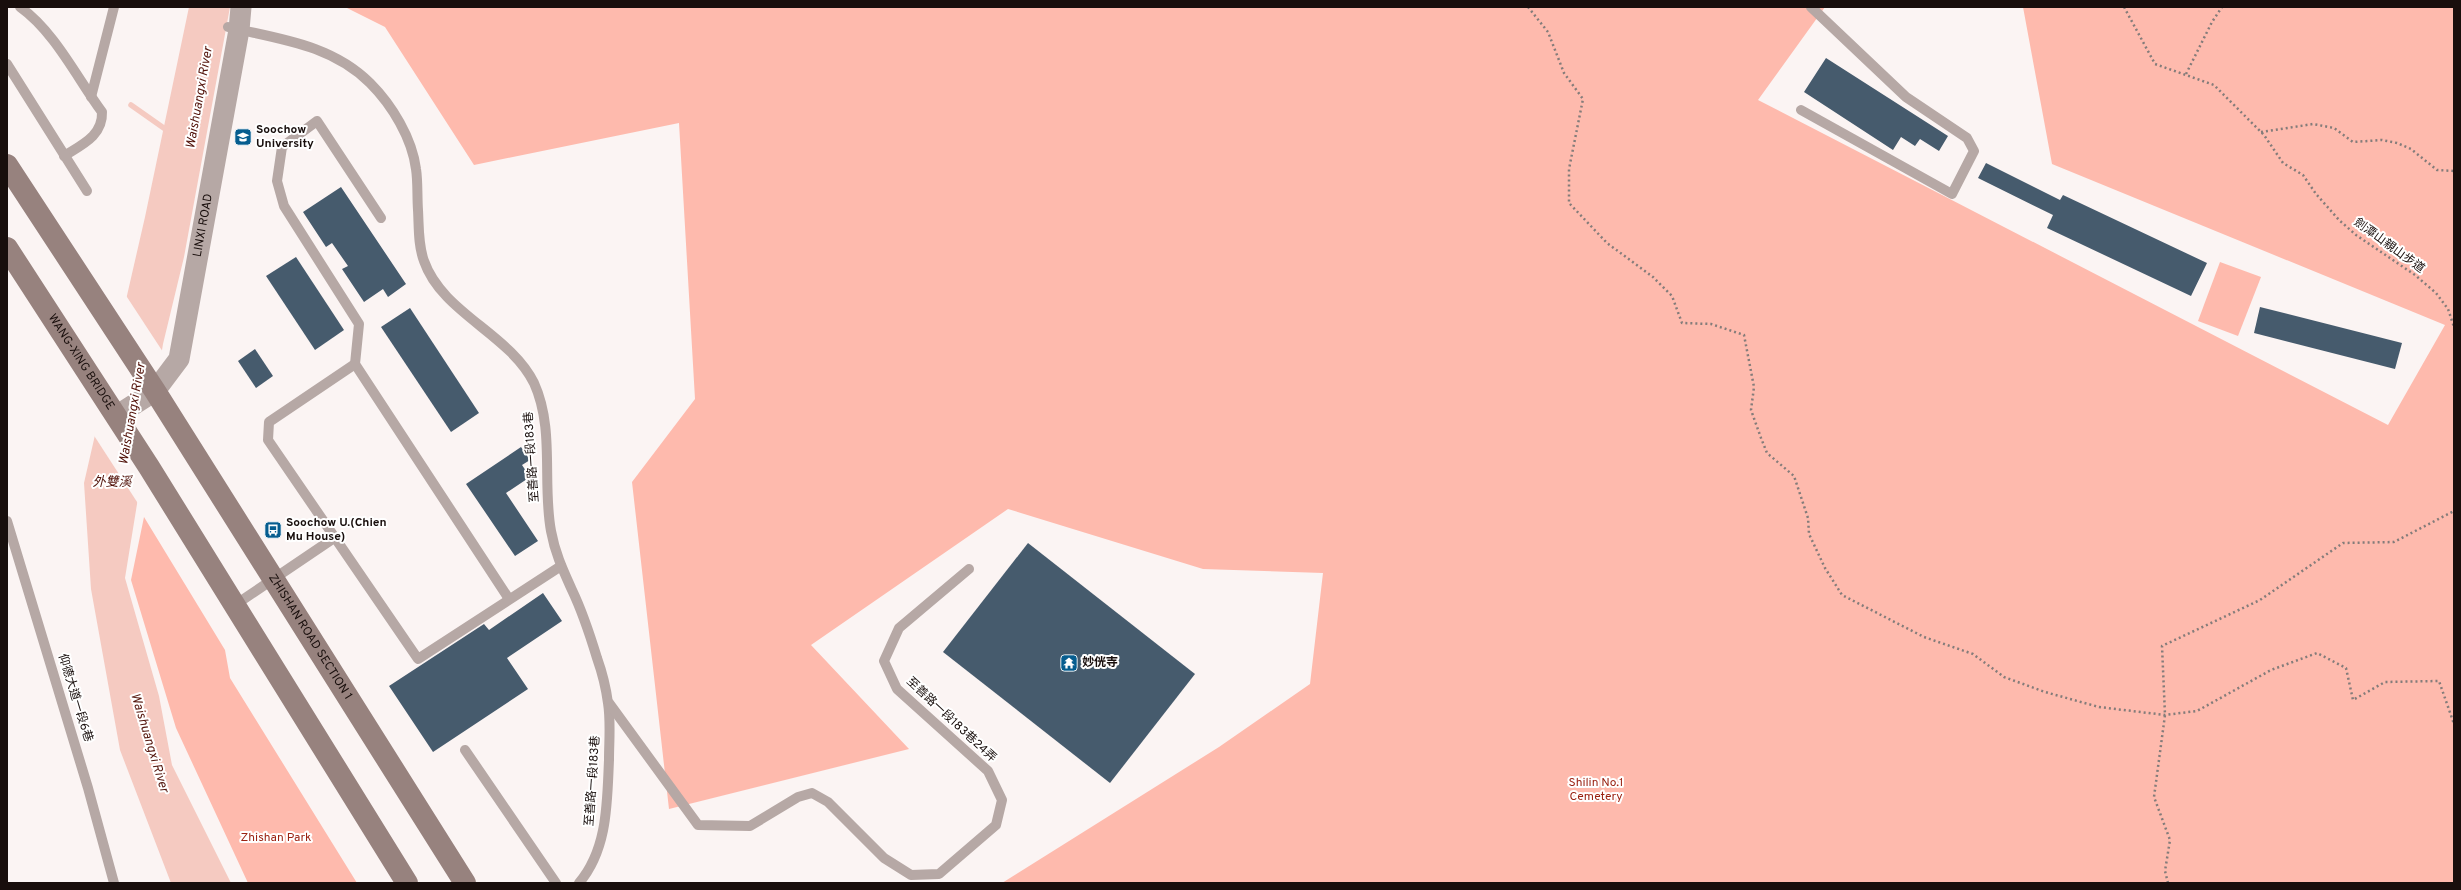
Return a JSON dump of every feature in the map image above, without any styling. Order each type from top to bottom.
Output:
[{"type":"main road","points":[[7,165],[155,391]]},
{"type":"main road","name":"WANG-XING BRIDGE","points":[[7,248],[149,467],[234,605]]},
{"type":"main road","name":"ZHISHAN ROAD SECTION 1","points":[[155,391],[465,883]]},
{"type":"main road","points":[[234,605],[407,883]]},
{"type":"street","name":"LINXI ROAD","points":[[116,416],[155,391],[179,359],[233,29],[241,7]]},
{"type":"lane","points":[[20,7],[30,14],[57,47],[102,112],[102,122],[92,137],[64,156]]},
{"type":"lane","points":[[91,97],[114,7]]},
{"type":"lane","points":[[1801,110],[1952,194],[1974,151],[1967,138],[1906,97],[1811,7]]},
{"type":"lane","name":"至善路一段183巷","points":[[233,29],[305,45],[332,55],[370,83],[393,114],[410,142],[416,168],[420,248],[425,264],[435,282],[461,311],[488,330],[520,364],[533,382],[543,407],[551,531],[561,566],[573,591],[597,658],[609,703],[610,734],[608,790],[600,844],[585,875],[579,883]]},
{"type":"lane","points":[[7,64],[87,191]]},
{"type":"lane","points":[[382,218],[317,121],[282,147],[277,181],[284,206],[359,324],[355,364],[509,599]]},
{"type":"lane","points":[[355,364],[269,422],[268,440],[418,659],[561,566]]},
{"type":"lane","name":"仰德大道一段6巷","points":[[7,521],[88,788],[114,883]]},
{"type":"lane","points":[[234,605],[334,538]]},
{"type":"lane","name":"至善路一段183巷24弄","points":[[609,703],[698,826],[750,826],[798,797],[812,793],[828,802],[884,858],[911,875],[939,874],[996,825],[1002,800],[988,771],[897,689],[884,661],[900,628],[969,569]]},
{"type":"lane","points":[[465,750],[556,883]]},
{"type":"path","points":[[1528,7],[1548,32],[1564,73],[1583,99],[1569,169],[1570,203],[1607,244],[1653,277],[1672,296],[1682,323],[1711,324],[1744,335],[1754,387],[1751,410],[1761,438],[1767,453],[1794,476],[1808,518],[1809,534],[1825,568],[1842,595],[1924,638],[1973,654],[2004,676],[2045,692],[2099,707],[2165,715],[2197,711],[2272,670],[2317,653],[2346,668],[2353,700],[2385,682],[2439,681],[2454,724]]},
{"type":"path","name":"劍潭山親山步道","points":[[2124,7],[2155,64],[2214,85],[2261,132],[2283,163],[2303,175],[2316,194],[2339,220],[2356,235],[2415,275],[2436,293],[2448,309],[2454,327]]},
{"type":"path","points":[[2186,74],[2212,22],[2222,7]]},
{"type":"path","points":[[2261,132],[2313,124],[2334,128],[2352,142],[2382,140],[2397,143],[2411,149],[2437,170],[2454,170]]},
{"type":"path","points":[[2168,883],[2165,871],[2170,840],[2154,797],[2165,715],[2162,646],[2260,600],[2343,543],[2394,542],[2454,511]]},
{"type":"green space","name":"Shilin No.1 Cemetery","points":[[345,7],[1825,7],[1758,100],[2388,425],[2445,325],[2052,164],[2023,7],[2454,7],[2454,883],[1002,883],[1219,747],[1310,684],[1323,573],[1203,569],[1008,509],[811,645],[909,749],[669,809],[632,482],[695,399],[679,123],[474,165],[385,27]]},
{"type":"green space","points":[[2220,262],[2261,277],[2238,336],[2198,321]]},
{"type":"green space","name":"Zhishan Park","points":[[144,517],[225,650],[230,678],[357,883],[248,883],[176,728],[131,580]]},
{"type":"water","name":"外雙溪","points":[[189,7],[230,7],[184,257],[163,344],[125,578],[159,696],[172,765],[231,883],[171,883],[120,750],[91,589],[84,483],[145,217]]},
{"type":"pier","points":[[125,294],[163,352],[139,505],[93,434]]},
{"type":"building","points":[[1826,58],[1948,136],[1939,151],[1920,139],[1915,146],[1901,137],[1893,150],[1804,92]]},
{"type":"building","points":[[1986,163],[2060,200],[2063,195],[2207,263],[2191,296],[2047,228],[2053,215],[1978,178]]},
{"type":"building","points":[[341,187],[406,284],[388,297],[383,289],[364,302],[342,269],[348,266],[332,243],[326,247],[303,212]]},
{"type":"building","points":[[296,257],[344,330],[315,350],[266,276]]},
{"type":"building","points":[[2260,307],[2402,343],[2395,369],[2254,333]]},
{"type":"building","points":[[410,308],[479,413],[451,432],[381,327]]},
{"type":"building","points":[[255,349],[273,376],[256,388],[238,361]]},
{"type":"building","points":[[521,447],[530,460],[522,465],[530,477],[506,493],[538,541],[515,556],[466,484]]},
{"type":"building","name":"妙侊寺","points":[[1028,543],[1195,674],[1110,783],[943,652]]},
{"type":"building","points":[[543,593],[562,621],[507,658],[528,689],[433,752],[389,686],[484,624],[489,630]]},
{"type":"waterway","points":[[131,105],[168,131]]},
{"type":"place","name":"Soochow University","points":[[243,137]]},
{"type":"place","name":"Soochow U.(Chien Mu House)","points":[[273,530]]},
{"type":"place","name":"妙侊寺","points":[[1069,663]]},
{"type":"water label","name":"Waishuangxi River","points":[[200,98]]},
{"type":"water label","name":"Waishuangxi River","points":[[133,414]]},
{"type":"water label","name":"Waishuangxi River","points":[[149,743]]}]
